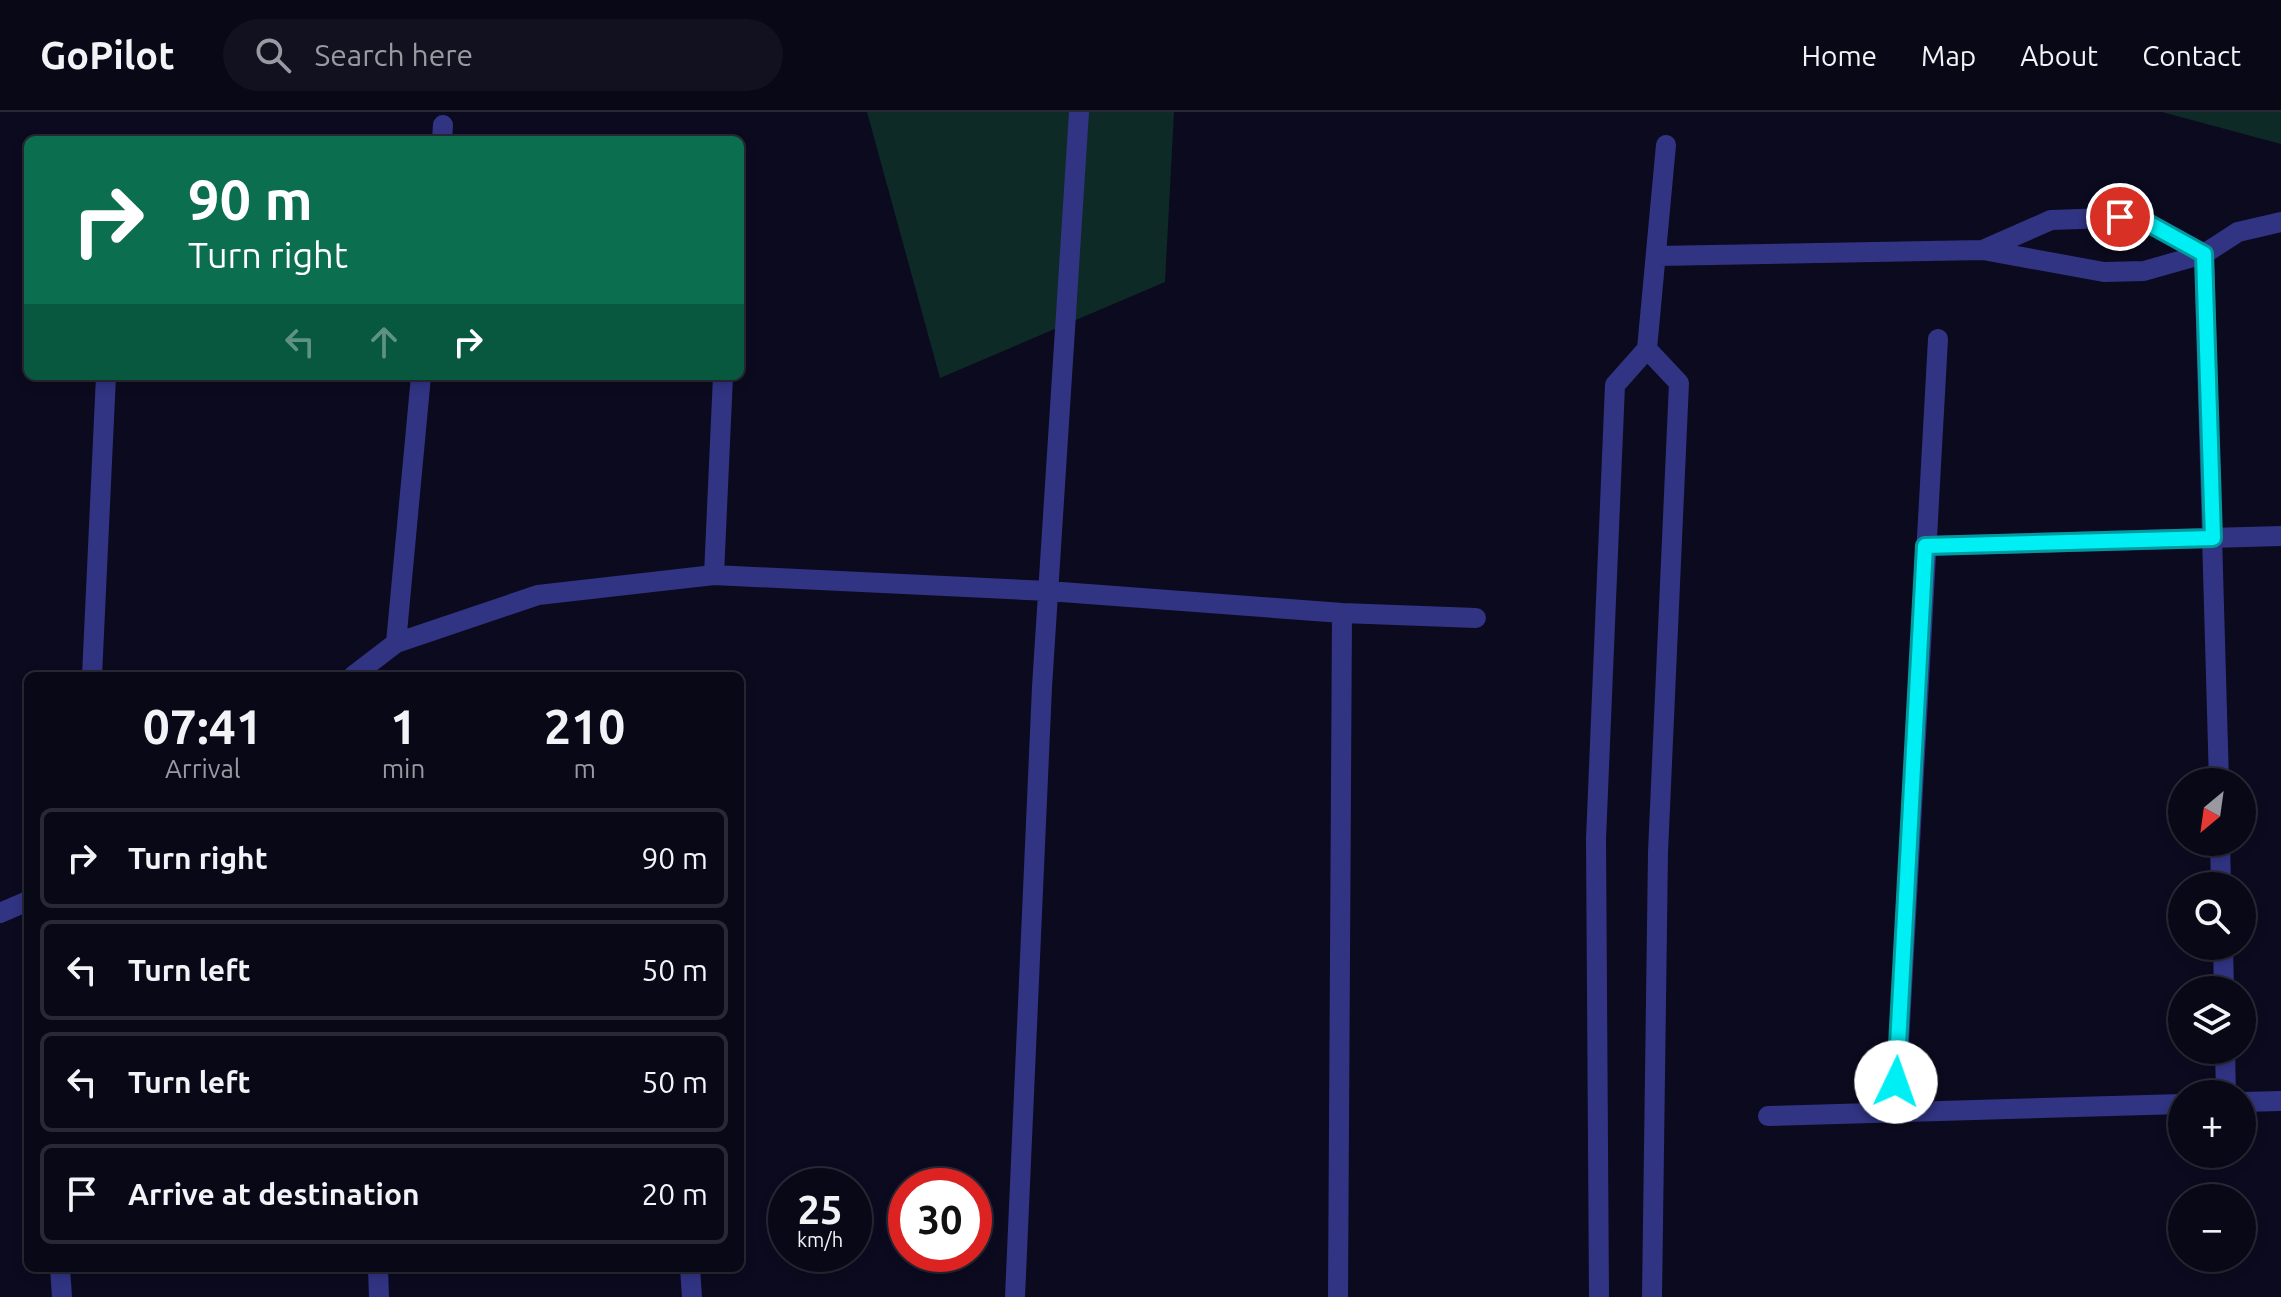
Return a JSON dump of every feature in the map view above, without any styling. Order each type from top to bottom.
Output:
[{"type":"street","points":[[1015,1297],[1048,591],[1079,112]]},
{"type":"street","points":[[1599,1297],[1596,839],[1615,385],[1647,349],[1666,145]]},
{"type":"street","points":[[1983,250],[2051,220],[2137,217],[2204,254]]},
{"type":"street","points":[[1657,256],[1983,250],[2104,272],[2144,271],[2204,254],[2238,232],[2281,222]]},
{"type":"street","points":[[2204,254],[2219,768]]},
{"type":"street","points":[[1895,1114],[1938,339]]},
{"type":"street","points":[[1647,349],[1679,383],[1658,852],[1652,1297]]},
{"type":"street","points":[[92,672],[106,380]]},
{"type":"street","points":[[396,643],[421,380]]},
{"type":"street","points":[[714,575],[723,380]]},
{"type":"street","points":[[1925,546],[2281,536]]},
{"type":"street","points":[[358,672],[396,643],[538,595],[714,575],[1048,591],[1342,613],[1476,618]]},
{"type":"street","points":[[1338,1297],[1342,613]]},
{"type":"street","points":[[0,913],[24,903]]},
{"type":"street","points":[[2256,1102],[2281,1101]]},
{"type":"street","points":[[1768,1116],[2168,1104]]},
{"type":"street","points":[[60,1272],[62,1297]]},
{"type":"street","points":[[378,1272],[379,1297]]},
{"type":"street","points":[[690,1272],[692,1297]]},
{"type":"green space","points":[[867,112],[1174,112],[1165,282],[940,378]]},
{"type":"green space","points":[[2162,112],[2281,112],[2281,144]]},
{"type":"route","points":[[1896,1082],[1925,546],[2213,538],[2204,254],[2137,217],[2120,217]]}]
